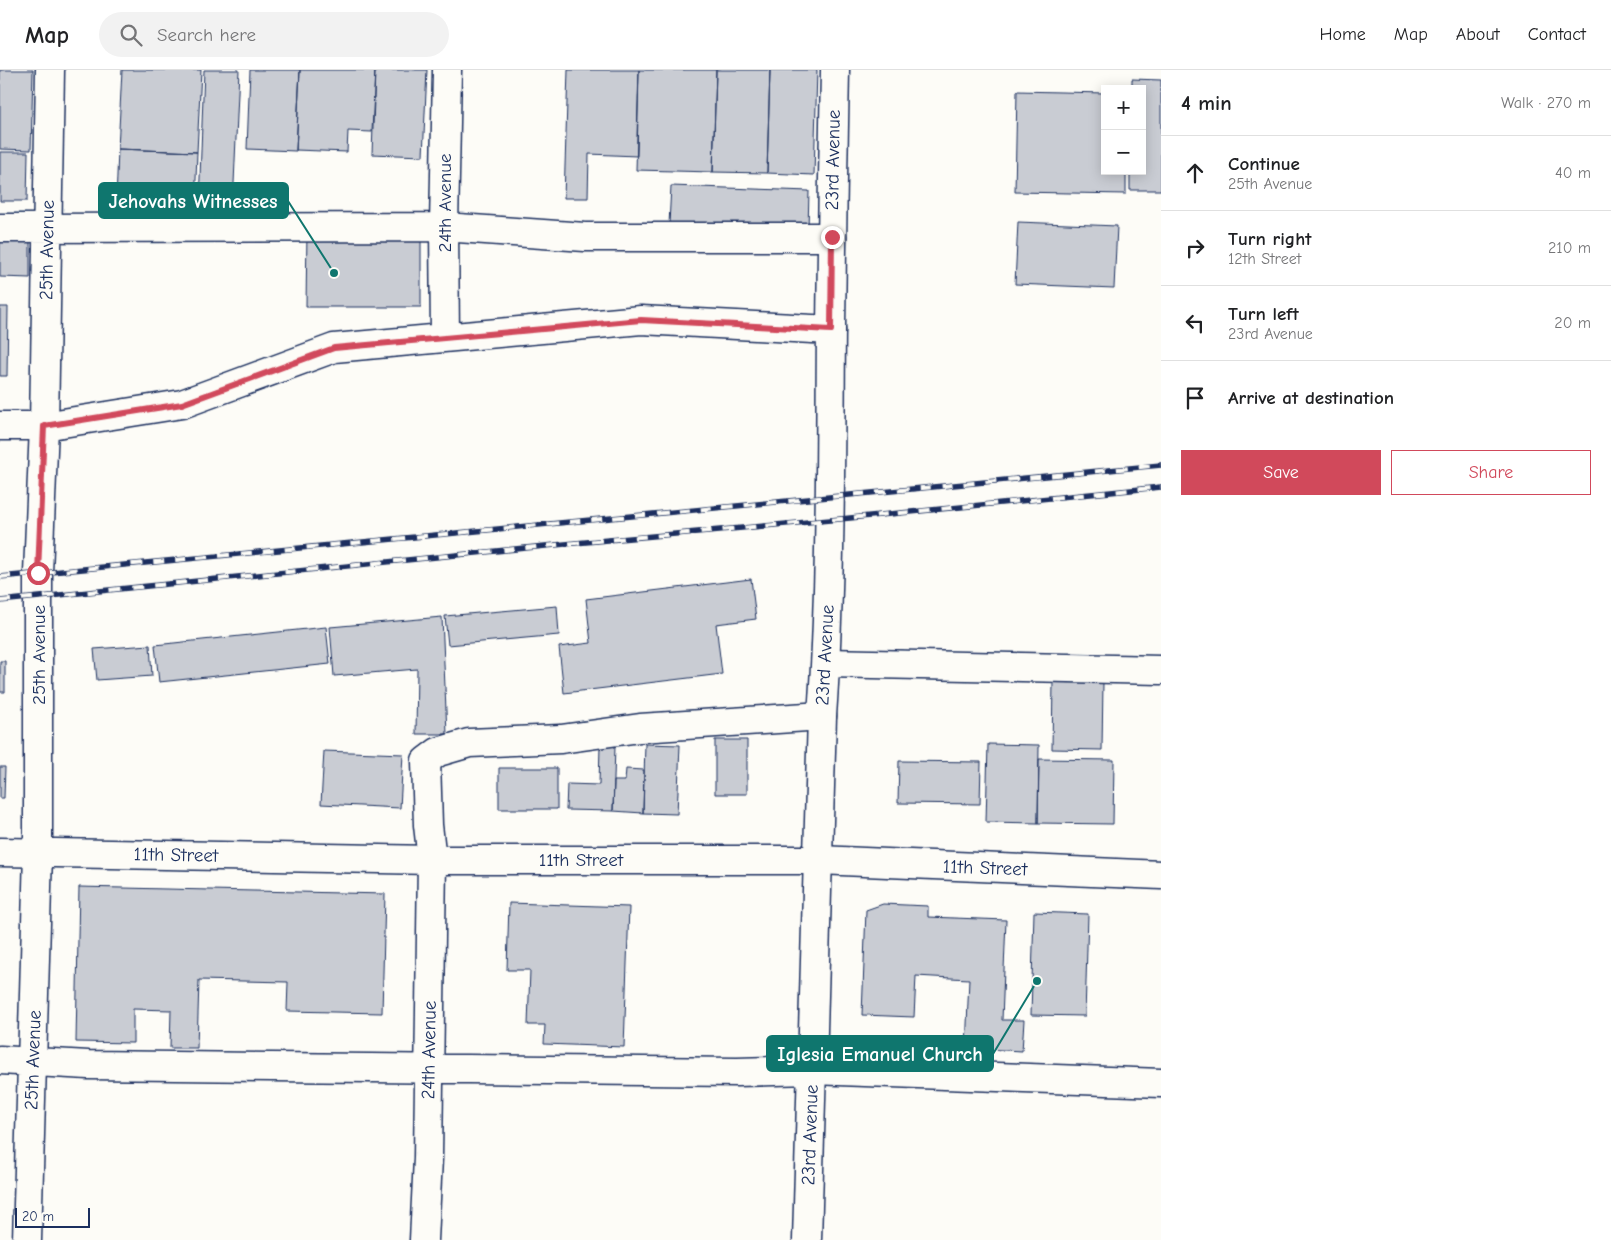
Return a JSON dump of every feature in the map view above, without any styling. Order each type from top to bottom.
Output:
[{"type":"street","name":"25th Avenue","points":[[28,1240],[38,853],[38,573],[44,426],[50,70]]},
{"type":"street","name":"24th Avenue","points":[[445,337],[446,70]]},
{"type":"street","name":"23rd Avenue","points":[[807,1240],[822,716],[826,663],[831,497],[831,330],[835,70]]},
{"type":"street","points":[[0,228],[444,226],[585,237],[832,237]]},
{"type":"street","points":[[0,426],[44,426],[182,404],[334,348],[641,320],[831,330]]},
{"type":"street","points":[[826,663],[1161,670]]},
{"type":"street","name":"24th Avenue","points":[[424,1240],[428,1158],[432,860],[428,825],[426,761],[438,752],[469,743],[561,739],[640,728],[822,716]]},
{"type":"street","name":"11th Street","points":[[0,852],[432,860],[819,860],[1161,875]]},
{"type":"street","points":[[0,1060],[88,1065],[737,1072],[812,1070],[1161,1083]]},
{"type":"building","points":[[0,70],[33,70],[31,150],[0,149]]},
{"type":"building","points":[[122,70],[201,70],[197,152],[118,149]]},
{"type":"building","points":[[204,70],[239,70],[233,206],[199,205]]},
{"type":"building","points":[[250,70],[300,70],[296,151],[247,149]]},
{"type":"building","points":[[300,70],[375,70],[372,132],[348,131],[347,152],[296,150]]},
{"type":"building","points":[[375,70],[427,70],[423,156],[372,154]]},
{"type":"building","points":[[568,70],[639,70],[637,156],[589,154],[588,198],[564,198]]},
{"type":"building","points":[[639,70],[716,70],[713,172],[636,170]]},
{"type":"building","points":[[716,70],[770,70],[767,173],[713,172]]},
{"type":"building","points":[[770,70],[817,70],[814,175],[767,173]]},
{"type":"building","points":[[1132,79],[1161,80],[1161,190],[1130,190],[1130,175],[1146,175],[1146,85],[1132,85]]},
{"type":"building","points":[[1017,91],[1101,93],[1101,175],[1126,175],[1126,194],[1015,192]]},
{"type":"building","points":[[118,149],[197,152],[195,206],[116,202]]},
{"type":"building","points":[[0,152],[28,152],[27,201],[0,201]]},
{"type":"building","points":[[671,186],[809,191],[808,229],[669,224]]},
{"type":"building","points":[[1018,222],[1117,226],[1114,288],[1015,284]]},
{"type":"building","points":[[0,230],[30,230],[30,278],[0,277]]},
{"type":"building","points":[[307,231],[421,231],[421,307],[306,307]]},
{"type":"building","points":[[0,307],[8,307],[7,376],[0,376]]},
{"type":"building","points":[[751,579],[756,619],[716,624],[722,674],[564,693],[559,647],[591,643],[586,599]]},
{"type":"building","points":[[557,606],[559,635],[448,645],[445,616]]},
{"type":"building","points":[[442,617],[447,734],[416,734],[417,669],[334,676],[330,627]]},
{"type":"building","points":[[326,627],[330,664],[159,682],[155,645]]},
{"type":"building","points":[[150,645],[152,676],[97,680],[94,649]]},
{"type":"building","points":[[0,661],[5,661],[5,692],[0,692]]},
{"type":"building","points":[[1053,681],[1103,682],[1102,750],[1052,749]]},
{"type":"building","points":[[715,740],[747,740],[747,794],[715,794]]},
{"type":"building","points":[[645,744],[680,745],[677,814],[643,813]]},
{"type":"building","points":[[988,744],[1039,745],[1038,823],[986,822]]},
{"type":"building","points":[[600,746],[615,746],[613,811],[566,810],[567,784],[599,785]]},
{"type":"building","points":[[324,751],[403,754],[400,808],[321,804]]},
{"type":"building","points":[[1039,759],[1114,760],[1113,824],[1038,823]]},
{"type":"building","points":[[899,761],[981,762],[980,804],[898,803]]},
{"type":"building","points":[[0,767],[5,767],[4,798],[0,798]]},
{"type":"building","points":[[499,768],[557,768],[557,809],[499,809]]},
{"type":"building","points":[[626,769],[644,770],[643,813],[613,811],[614,781],[625,781]]},
{"type":"building","points":[[79,887],[385,894],[382,1013],[287,1011],[288,982],[199,980],[197,1048],[170,1048],[171,1010],[133,1009],[133,1043],[76,1042]]},
{"type":"building","points":[[509,903],[629,907],[624,1047],[544,1044],[545,1025],[528,1025],[530,970],[507,970]]},
{"type":"building","points":[[883,904],[928,906],[928,917],[1006,920],[1002,1020],[1024,1020],[1022,1051],[966,1048],[969,979],[916,976],[914,1017],[862,1015],[866,910]]},
{"type":"building","points":[[1034,912],[1088,914],[1085,1016],[1031,1015]]},
{"type":"railway","points":[[0,577],[1161,465]]},
{"type":"railway","points":[[0,601],[575,543],[1161,487]]},
{"type":"place","name":"Jehovahs Witnesses","points":[[334,273]]},
{"type":"place","name":"Iglesia Emanuel Church","points":[[1037,981]]},
{"type":"route","points":[[38,573],[44,426],[182,404],[334,348],[641,320],[831,330],[832,237]]}]
